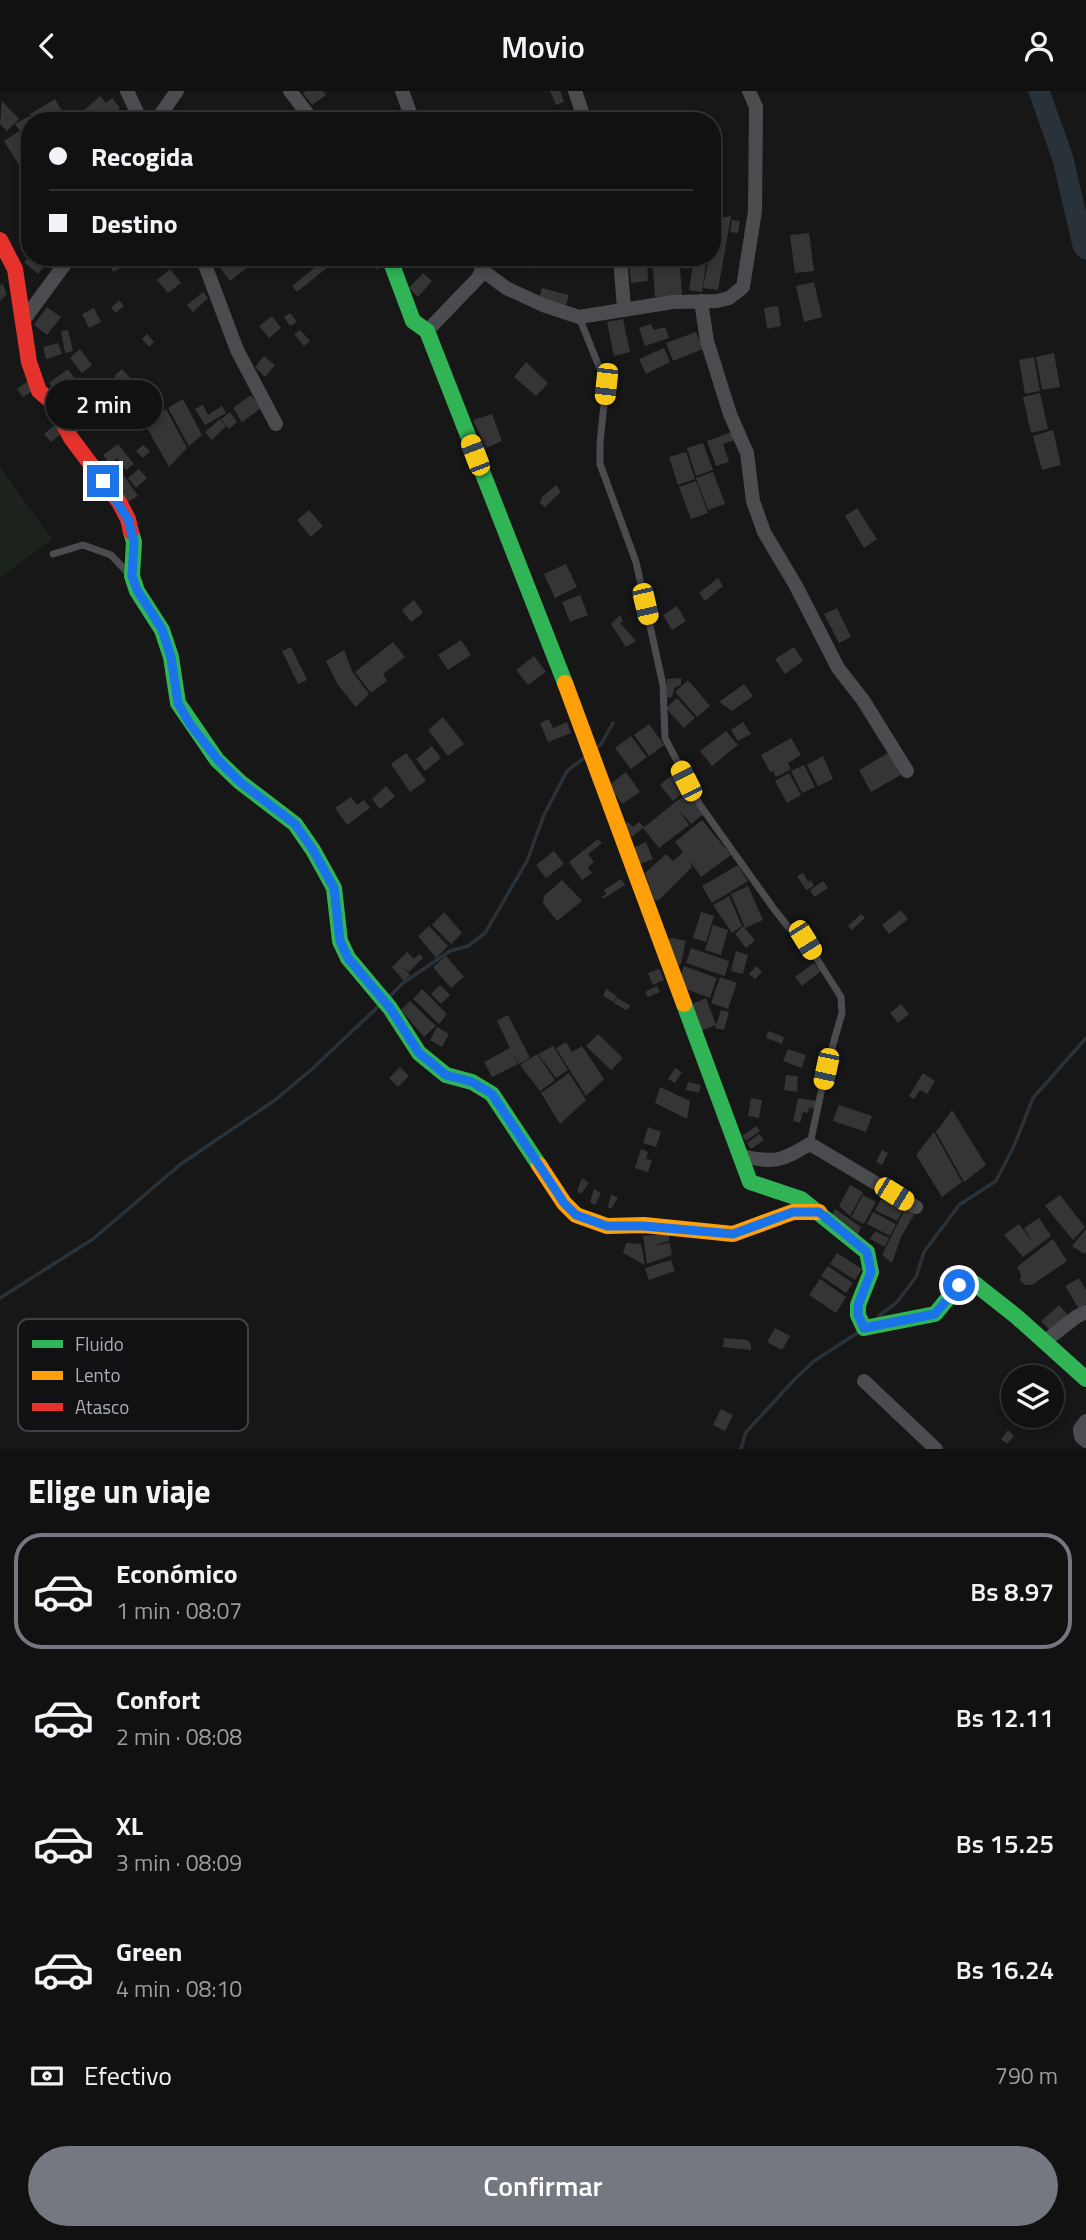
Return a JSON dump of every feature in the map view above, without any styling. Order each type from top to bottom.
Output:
[{"type":"street","points":[[127,91],[137,112]]},
{"type":"street","points":[[162,112],[177,91]]},
{"type":"street","points":[[290,91],[306,112]]},
{"type":"street","points":[[402,91],[410,112]]},
{"type":"street","points":[[575,91],[582,112]]},
{"type":"street","points":[[484,266],[516,293],[579,317],[673,302],[729,297],[743,287],[755,211],[757,107],[749,91]]},
{"type":"street","points":[[0,240],[15,269],[29,362],[39,391],[52,402],[71,438],[119,502],[128,519],[134,542],[132,576],[137,590],[162,629],[171,657],[178,703],[190,724],[218,760],[240,782],[295,824],[313,850],[334,888],[340,941],[348,958],[390,1008],[419,1053],[446,1075],[472,1082],[492,1094],[564,1203],[576,1215],[607,1226],[644,1226],[733,1234],[793,1212],[819,1212]]},
{"type":"street","points":[[23,321],[63,266]]},
{"type":"street","points":[[205,266],[236,351],[276,424]]},
{"type":"street","points":[[393,266],[414,321],[427,331],[541,620],[750,1182],[800,1199],[867,1252],[871,1272],[858,1305],[858,1315],[864,1328],[935,1314],[959,1285],[974,1283],[1007,1306],[1086,1379]]},
{"type":"street","points":[[427,331],[464,293],[478,266]]},
{"type":"street","points":[[621,266],[624,309]]},
{"type":"street","points":[[701,301],[707,341],[730,414],[747,453],[752,501],[764,532],[796,586],[838,667],[863,700],[908,771]]},
{"type":"street","points":[[741,1156],[770,1162],[790,1156],[810,1144],[916,1207]]},
{"type":"street","points":[[1044,1342],[1086,1312]]},
{"type":"street","points":[[864,1381],[936,1449]]},
{"type":"street","points":[[1086,1421],[1080,1429],[1081,1437],[1086,1441]]},
{"type":"lane","points":[[579,317],[606,384],[600,464],[636,562],[663,685],[664,738],[700,805],[774,909],[789,928],[805,940],[841,996],[842,1013],[826,1069],[810,1144]]},
{"type":"lane","points":[[53,554],[83,545],[111,555],[132,576]]},
{"type":"shaded area","points":[[0,468],[52,539],[0,578]]},
{"type":"building","points":[[323,91],[326,95],[312,105],[303,93]]},
{"type":"building","points":[[550,91],[560,91],[564,102],[556,105]]},
{"type":"building","points":[[100,96],[106,103],[112,98],[120,108],[116,112],[82,112]]},
{"type":"building","points":[[55,99],[63,112],[33,112]]},
{"type":"building","points":[[2,101],[19,119],[7,131],[0,124]]},
{"type":"building","points":[[21,121],[21,133],[15,124]]},
{"type":"building","points":[[19,131],[19,165],[4,141]]},
{"type":"building","points":[[731,216],[718,290],[703,288],[707,266],[721,266],[721,218]]},
{"type":"building","points":[[732,220],[740,221],[738,233],[730,232]]},
{"type":"building","points":[[809,233],[814,271],[795,273],[790,235]]},
{"type":"building","points":[[29,266],[45,266],[38,274]]},
{"type":"building","points":[[110,266],[125,266],[113,272]]},
{"type":"building","points":[[219,266],[249,266],[230,281]]},
{"type":"building","points":[[317,266],[328,267],[297,292],[292,286]]},
{"type":"building","points":[[629,266],[647,266],[648,281],[631,283]]},
{"type":"building","points":[[653,266],[680,266],[682,295],[655,297]]},
{"type":"building","points":[[693,266],[706,266],[702,292],[689,290]]},
{"type":"building","points":[[170,269],[181,283],[168,293],[157,280]]},
{"type":"building","points":[[423,273],[432,281],[418,297],[409,288]]},
{"type":"building","points":[[814,282],[822,317],[804,322],[796,286]]},
{"type":"building","points":[[2,283],[7,294],[0,301],[0,286]]},
{"type":"building","points":[[542,288],[569,295],[566,305],[539,298]]},
{"type":"building","points":[[203,292],[208,298],[193,312],[187,305]]},
{"type":"building","points":[[119,300],[124,306],[116,313],[111,308]]},
{"type":"building","points":[[778,306],[781,326],[767,329],[764,308]]},
{"type":"building","points":[[47,307],[61,317],[47,335],[34,325]]},
{"type":"building","points":[[94,308],[101,322],[89,328],[82,314]]},
{"type":"building","points":[[290,313],[297,322],[290,326],[284,317]]},
{"type":"building","points":[[272,316],[281,328],[269,338],[259,326]]},
{"type":"building","points":[[623,319],[630,352],[614,356],[607,322]]},
{"type":"building","points":[[651,324],[654,330],[665,327],[669,338],[645,346],[639,328]]},
{"type":"building","points":[[68,330],[73,351],[65,353],[61,331]]},
{"type":"building","points":[[300,330],[310,341],[304,346],[294,334]]},
{"type":"building","points":[[696,332],[703,349],[673,361],[666,343]]},
{"type":"building","points":[[147,334],[154,342],[149,347],[142,339]]},
{"type":"building","points":[[58,343],[62,354],[46,359],[43,347]]},
{"type":"building","points":[[664,348],[670,362],[646,374],[639,359]]},
{"type":"building","points":[[80,349],[92,365],[82,373],[70,358]]},
{"type":"building","points":[[1054,353],[1060,387],[1042,390],[1036,357]]},
{"type":"building","points":[[264,356],[275,365],[265,377],[255,367]]},
{"type":"building","points":[[1034,357],[1040,391],[1025,394],[1019,360]]},
{"type":"building","points":[[526,362],[548,383],[536,396],[514,377]]},
{"type":"building","points":[[68,369],[74,378],[56,392],[49,383]]},
{"type":"building","points":[[122,369],[131,379],[123,386],[114,376]]},
{"type":"building","points":[[31,379],[37,388],[23,397],[17,389]]},
{"type":"building","points":[[117,382],[126,395],[112,405],[103,392]]},
{"type":"building","points":[[79,385],[88,396],[69,411],[56,394],[66,386],[70,392]]},
{"type":"building","points":[[1040,393],[1048,429],[1031,433],[1023,397]]},
{"type":"building","points":[[251,395],[261,408],[242,422],[233,408]]},
{"type":"building","points":[[183,399],[202,435],[189,446],[168,408]]},
{"type":"building","points":[[85,402],[94,413],[81,425],[71,414]]},
{"type":"building","points":[[203,405],[208,415],[222,406],[226,413],[205,425],[195,409]]},
{"type":"building","points":[[166,409],[187,448],[169,467],[143,421]]},
{"type":"building","points":[[230,412],[237,422],[229,429],[221,419]]},
{"type":"building","points":[[492,414],[502,441],[486,448],[473,420]]},
{"type":"building","points":[[220,419],[226,426],[212,440],[205,432]]},
{"type":"building","points":[[57,423],[63,432],[51,442],[44,434]]},
{"type":"building","points":[[1053,430],[1061,465],[1042,470],[1033,436]]},
{"type":"building","points":[[732,432],[735,440],[723,444],[729,462],[716,466],[707,441]]},
{"type":"building","points":[[703,443],[713,470],[696,476],[687,448]]},
{"type":"building","points":[[118,444],[134,464],[126,470],[117,458],[110,464],[103,455]]},
{"type":"building","points":[[143,445],[150,451],[143,458],[136,451]]},
{"type":"building","points":[[686,452],[695,479],[678,485],[669,457]]},
{"type":"building","points":[[117,466],[138,496],[128,502],[107,473]]},
{"type":"building","points":[[139,469],[147,478],[136,488],[128,478]]},
{"type":"building","points":[[713,472],[725,504],[708,510],[696,478]]},
{"type":"building","points":[[696,481],[708,513],[691,519],[679,487]]},
{"type":"building","points":[[556,485],[561,492],[545,507],[540,503],[542,497]]},
{"type":"building","points":[[857,508],[877,539],[864,548],[845,516]]},
{"type":"building","points":[[309,510],[323,526],[311,537],[297,520]]},
{"type":"building","points":[[566,564],[577,587],[555,598],[544,574]]},
{"type":"building","points":[[718,578],[723,586],[705,601],[699,593]]},
{"type":"building","points":[[580,595],[588,615],[570,622],[562,602]]},
{"type":"building","points":[[414,600],[423,613],[411,622],[402,610]]},
{"type":"building","points":[[677,606],[686,621],[672,630],[663,615]]},
{"type":"building","points":[[837,608],[851,637],[839,643],[824,614]]},
{"type":"building","points":[[620,615],[623,621],[620,623],[636,641],[626,647],[611,624]]},
{"type":"building","points":[[461,640],[471,655],[448,670],[438,655]]},
{"type":"building","points":[[393,642],[405,657],[383,674],[387,681],[371,693],[355,672]]},
{"type":"building","points":[[291,647],[307,680],[298,684],[282,651]]},
{"type":"building","points":[[794,647],[803,661],[785,674],[775,659]]},
{"type":"building","points":[[344,650],[352,671],[369,694],[356,707],[338,685],[326,661]]},
{"type":"building","points":[[534,656],[546,672],[528,685],[516,670]]},
{"type":"building","points":[[681,678],[681,685],[675,687],[672,697],[667,698],[667,679]]},
{"type":"building","points":[[688,680],[710,706],[697,717],[675,692]]},
{"type":"building","points":[[744,684],[753,696],[732,711],[719,702]]},
{"type":"building","points":[[677,698],[695,718],[684,728],[666,708]]},
{"type":"building","points":[[443,717],[464,744],[448,756],[428,730]]},
{"type":"building","points":[[549,719],[553,728],[567,722],[571,733],[548,742],[540,723]]},
{"type":"building","points":[[743,722],[751,734],[738,741],[731,730]]},
{"type":"building","points":[[649,724],[664,745],[649,756],[634,735]]},
{"type":"building","points":[[726,731],[738,745],[712,766],[700,751]]},
{"type":"building","points":[[631,736],[647,757],[631,769],[615,748]]},
{"type":"building","points":[[791,738],[801,755],[788,763],[791,769],[776,777],[773,771],[770,772],[761,755]]},
{"type":"building","points":[[432,746],[441,758],[425,771],[416,759]]},
{"type":"building","points":[[406,753],[426,781],[410,792],[391,764]]},
{"type":"building","points":[[888,753],[904,773],[871,792],[859,770]]},
{"type":"building","points":[[823,756],[833,779],[818,786],[807,765]]},
{"type":"building","points":[[804,765],[815,787],[802,793],[791,771]]},
{"type":"building","points":[[626,772],[640,792],[622,804],[609,785]]},
{"type":"building","points":[[675,772],[689,789],[673,801],[660,785]]},
{"type":"building","points":[[789,773],[801,795],[787,803],[775,781]]},
{"type":"building","points":[[386,786],[395,796],[380,809],[372,799]]},
{"type":"building","points":[[688,792],[705,813],[691,824],[678,809],[689,825],[659,848],[643,828]]},
{"type":"building","points":[[351,797],[357,805],[364,800],[370,808],[347,825],[335,808]]},
{"type":"building","points":[[702,820],[731,855],[701,877],[689,860],[692,867],[658,901],[654,899],[645,873],[666,854],[673,861],[683,852],[675,842]]},
{"type":"building","points":[[628,822],[633,827],[639,822],[644,827],[632,837],[623,827]]},
{"type":"building","points":[[598,839],[602,843],[588,854],[594,862],[588,867],[592,873],[582,880],[569,862]]},
{"type":"building","points":[[646,842],[653,859],[640,864],[633,848]]},
{"type":"building","points":[[554,851],[564,864],[546,878],[536,865]]},
{"type":"building","points":[[738,865],[748,881],[712,903],[702,886]]},
{"type":"building","points":[[803,873],[814,886],[806,890],[797,876]]},
{"type":"building","points":[[621,879],[625,885],[603,899],[606,894],[604,890]]},
{"type":"building","points":[[562,880],[582,901],[557,921],[543,903],[544,896]]},
{"type":"building","points":[[823,881],[828,888],[814,897],[810,890]]},
{"type":"building","points":[[748,886],[763,920],[745,928],[731,894]]},
{"type":"building","points":[[729,896],[742,926],[732,933],[713,905]]},
{"type":"building","points":[[901,910],[908,919],[889,934],[882,925]]},
{"type":"building","points":[[444,912],[462,933],[451,944],[432,925]]},
{"type":"building","points":[[701,912],[714,916],[706,942],[693,938]]},
{"type":"building","points":[[861,914],[865,918],[852,930],[848,926]]},
{"type":"building","points":[[713,925],[728,930],[721,955],[705,950]]},
{"type":"building","points":[[429,926],[448,946],[436,958],[418,936]]},
{"type":"building","points":[[743,926],[755,940],[746,948],[735,934]]},
{"type":"building","points":[[672,938],[686,941],[681,964],[676,967],[666,941]]},
{"type":"building","points":[[691,948],[729,961],[725,976],[686,963]]},
{"type":"building","points":[[736,951],[748,955],[743,974],[731,971]]},
{"type":"building","points":[[407,952],[414,959],[419,954],[423,958],[409,972],[402,966],[410,975],[404,981],[392,967]]},
{"type":"building","points":[[446,956],[464,977],[451,988],[433,967]]},
{"type":"building","points":[[814,963],[821,971],[802,986],[795,977]]},
{"type":"building","points":[[684,966],[717,978],[710,998],[683,988],[680,977]]},
{"type":"building","points":[[756,966],[762,972],[755,979],[749,974]]},
{"type":"building","points":[[659,969],[664,980],[653,985],[648,973]]},
{"type":"building","points":[[720,977],[737,983],[728,1009],[711,1003]]},
{"type":"building","points":[[440,985],[450,995],[441,1004],[431,994]]},
{"type":"building","points":[[657,986],[660,992],[648,997],[645,992]]},
{"type":"building","points":[[422,989],[447,1014],[439,1024],[413,999]]},
{"type":"building","points":[[606,989],[617,996],[614,1002],[603,996]]},
{"type":"building","points":[[617,998],[631,1006],[626,1010],[614,1003]]},
{"type":"building","points":[[706,998],[716,1025],[701,1031],[690,1005]]},
{"type":"building","points":[[410,1001],[436,1026],[424,1037],[401,1010]]},
{"type":"building","points":[[901,1004],[909,1014],[898,1023],[890,1013]]},
{"type":"building","points":[[721,1010],[729,1012],[724,1030],[715,1028]]},
{"type":"building","points":[[508,1015],[530,1058],[519,1064],[513,1052],[518,1064],[492,1077],[484,1062],[510,1048],[497,1021]]},
{"type":"building","points":[[437,1027],[449,1034],[442,1047],[430,1040]]},
{"type":"building","points":[[768,1031],[784,1037],[782,1044],[766,1038]]},
{"type":"building","points":[[598,1034],[623,1058],[611,1070],[586,1046]]},
{"type":"building","points":[[566,1042],[572,1052],[582,1046],[604,1079],[586,1096],[556,1048]]},
{"type":"building","points":[[553,1046],[568,1070],[556,1078],[538,1054]]},
{"type":"building","points":[[788,1049],[806,1055],[802,1068],[783,1061]]},
{"type":"building","points":[[537,1054],[555,1080],[540,1091],[520,1065]]},
{"type":"building","points":[[400,1067],[409,1076],[398,1087],[389,1078]]},
{"type":"building","points":[[675,1068],[682,1072],[675,1083],[668,1079]]},
{"type":"building","points":[[569,1073],[586,1100],[560,1124],[541,1093]]},
{"type":"building","points":[[923,1073],[935,1081],[927,1094],[920,1090],[914,1099],[909,1096]]},
{"type":"building","points":[[786,1075],[798,1076],[797,1092],[784,1090]]},
{"type":"building","points":[[688,1082],[701,1085],[699,1093],[686,1090]]},
{"type":"building","points":[[660,1087],[690,1101],[687,1119],[655,1103]]},
{"type":"building","points":[[751,1098],[762,1100],[759,1118],[748,1116]]},
{"type":"building","points":[[798,1098],[817,1101],[816,1109],[809,1108],[808,1113],[803,1112],[800,1123],[793,1121]]},
{"type":"building","points":[[839,1105],[872,1116],[866,1132],[833,1121]]},
{"type":"building","points":[[952,1110],[986,1165],[964,1182],[936,1132]]},
{"type":"building","points":[[756,1126],[760,1131],[746,1141],[742,1136]]},
{"type":"building","points":[[648,1127],[661,1132],[656,1147],[643,1143]]},
{"type":"building","points":[[934,1132],[962,1182],[942,1197],[916,1155]]},
{"type":"building","points":[[759,1134],[764,1140],[751,1149],[747,1143]]},
{"type":"building","points":[[641,1149],[648,1152],[646,1159],[652,1160],[648,1172],[635,1168]]},
{"type":"building","points":[[882,1150],[888,1153],[882,1165],[876,1162]]},
{"type":"building","points":[[582,1178],[589,1183],[581,1194],[577,1191]]},
{"type":"building","points":[[850,1185],[863,1192],[850,1216],[839,1206]]},
{"type":"building","points":[[594,1189],[601,1193],[595,1205],[590,1202]]},
{"type":"building","points":[[611,1194],[618,1198],[611,1209],[608,1207]]},
{"type":"building","points":[[863,1195],[876,1202],[864,1224],[851,1217]]},
{"type":"building","points":[[1060,1195],[1085,1227],[1073,1240],[1045,1206]]},
{"type":"building","points":[[881,1199],[903,1210],[897,1221],[875,1210]]},
{"type":"building","points":[[906,1207],[914,1215],[901,1237],[892,1263],[882,1255]]},
{"type":"building","points":[[835,1209],[861,1227],[857,1238],[832,1215]]},
{"type":"building","points":[[873,1212],[896,1224],[890,1236],[867,1224]]},
{"type":"building","points":[[1039,1218],[1051,1236],[1023,1257],[1004,1235],[1019,1224],[1034,1244],[1024,1228]]},
{"type":"building","points":[[1086,1229],[1086,1252],[1084,1254],[1072,1246]]},
{"type":"building","points":[[875,1231],[889,1238],[885,1247],[870,1239]]},
{"type":"building","points":[[669,1234],[669,1241],[652,1246],[670,1243],[672,1255],[647,1264],[643,1236]]},
{"type":"building","points":[[1053,1239],[1067,1261],[1032,1285],[1025,1285],[1020,1281],[1021,1275],[1017,1267]]},
{"type":"building","points":[[626,1243],[641,1244],[645,1265],[623,1253]]},
{"type":"building","points":[[837,1253],[862,1269],[855,1280],[830,1264]]},
{"type":"building","points":[[671,1260],[675,1271],[649,1280],[645,1268]]},
{"type":"building","points":[[828,1266],[853,1283],[846,1293],[821,1276]]},
{"type":"building","points":[[1079,1278],[1086,1290],[1086,1304],[1079,1309],[1065,1286]]},
{"type":"building","points":[[820,1279],[846,1297],[836,1313],[809,1295]]},
{"type":"building","points":[[1059,1305],[1069,1316],[1051,1332],[1041,1321]]},
{"type":"building","points":[[775,1328],[790,1336],[782,1350],[767,1342]]},
{"type":"building","points":[[724,1338],[747,1340],[751,1344],[751,1350],[723,1347]]},
{"type":"building","points":[[721,1409],[733,1415],[725,1431],[713,1425]]},
{"type":"building","points":[[1008,1430],[1014,1436],[1007,1444],[1001,1439]]},
{"type":"waterway","points":[[1039,91],[1063,159],[1086,249]]},
{"type":"waterway","points":[[595,749],[613,723]]},
{"type":"waterway","points":[[388,998],[403,983],[450,951],[468,946],[485,933],[527,861],[544,815],[567,771],[584,758]]},
{"type":"waterway","points":[[0,1298],[93,1239],[181,1164],[275,1100],[380,1005]]},
{"type":"waterway","points":[[879,1316],[897,1302],[916,1277],[924,1252],[959,1205],[996,1181],[1014,1146],[1033,1098],[1086,1038]]},
{"type":"waterway","points":[[741,1449],[746,1432],[795,1379],[814,1361],[859,1332]]},
{"type":"traffic: fast","points":[[392,266],[413,321],[427,331],[565,683]]},
{"type":"traffic: fast","points":[[131,532],[134,542],[132,576],[137,591],[162,630],[171,657],[178,703],[217,760],[240,782],[295,824],[313,850],[334,888],[340,941],[348,958],[390,1008],[419,1053],[446,1075],[472,1082],[492,1094],[539,1165]]},
{"type":"traffic: fast","points":[[684,1004],[750,1182],[801,1199],[867,1252],[871,1272],[858,1305],[858,1315],[864,1328],[935,1314],[959,1285],[974,1283],[1017,1317],[1086,1379]]},
{"type":"traffic: slow","points":[[565,683],[684,1004]]},
{"type":"traffic: slow","points":[[539,1165],[564,1203],[576,1215],[607,1226],[644,1225],[733,1234],[793,1212],[819,1212]]},
{"type":"traffic: jam","points":[[0,240],[15,269],[29,362],[39,391],[52,402],[71,438],[119,502],[131,532]]},
{"type":"route","points":[[103,481],[128,519],[135,554],[132,576],[137,590],[162,629],[171,657],[178,703],[190,724],[218,760],[240,782],[295,824],[334,888],[340,941],[348,958],[390,1008],[419,1053],[446,1075],[472,1082],[492,1094],[564,1203],[576,1215],[607,1226],[644,1226],[733,1234],[793,1212],[819,1212],[867,1252],[871,1272],[858,1305],[858,1315],[864,1328],[935,1314],[959,1285]]}]
